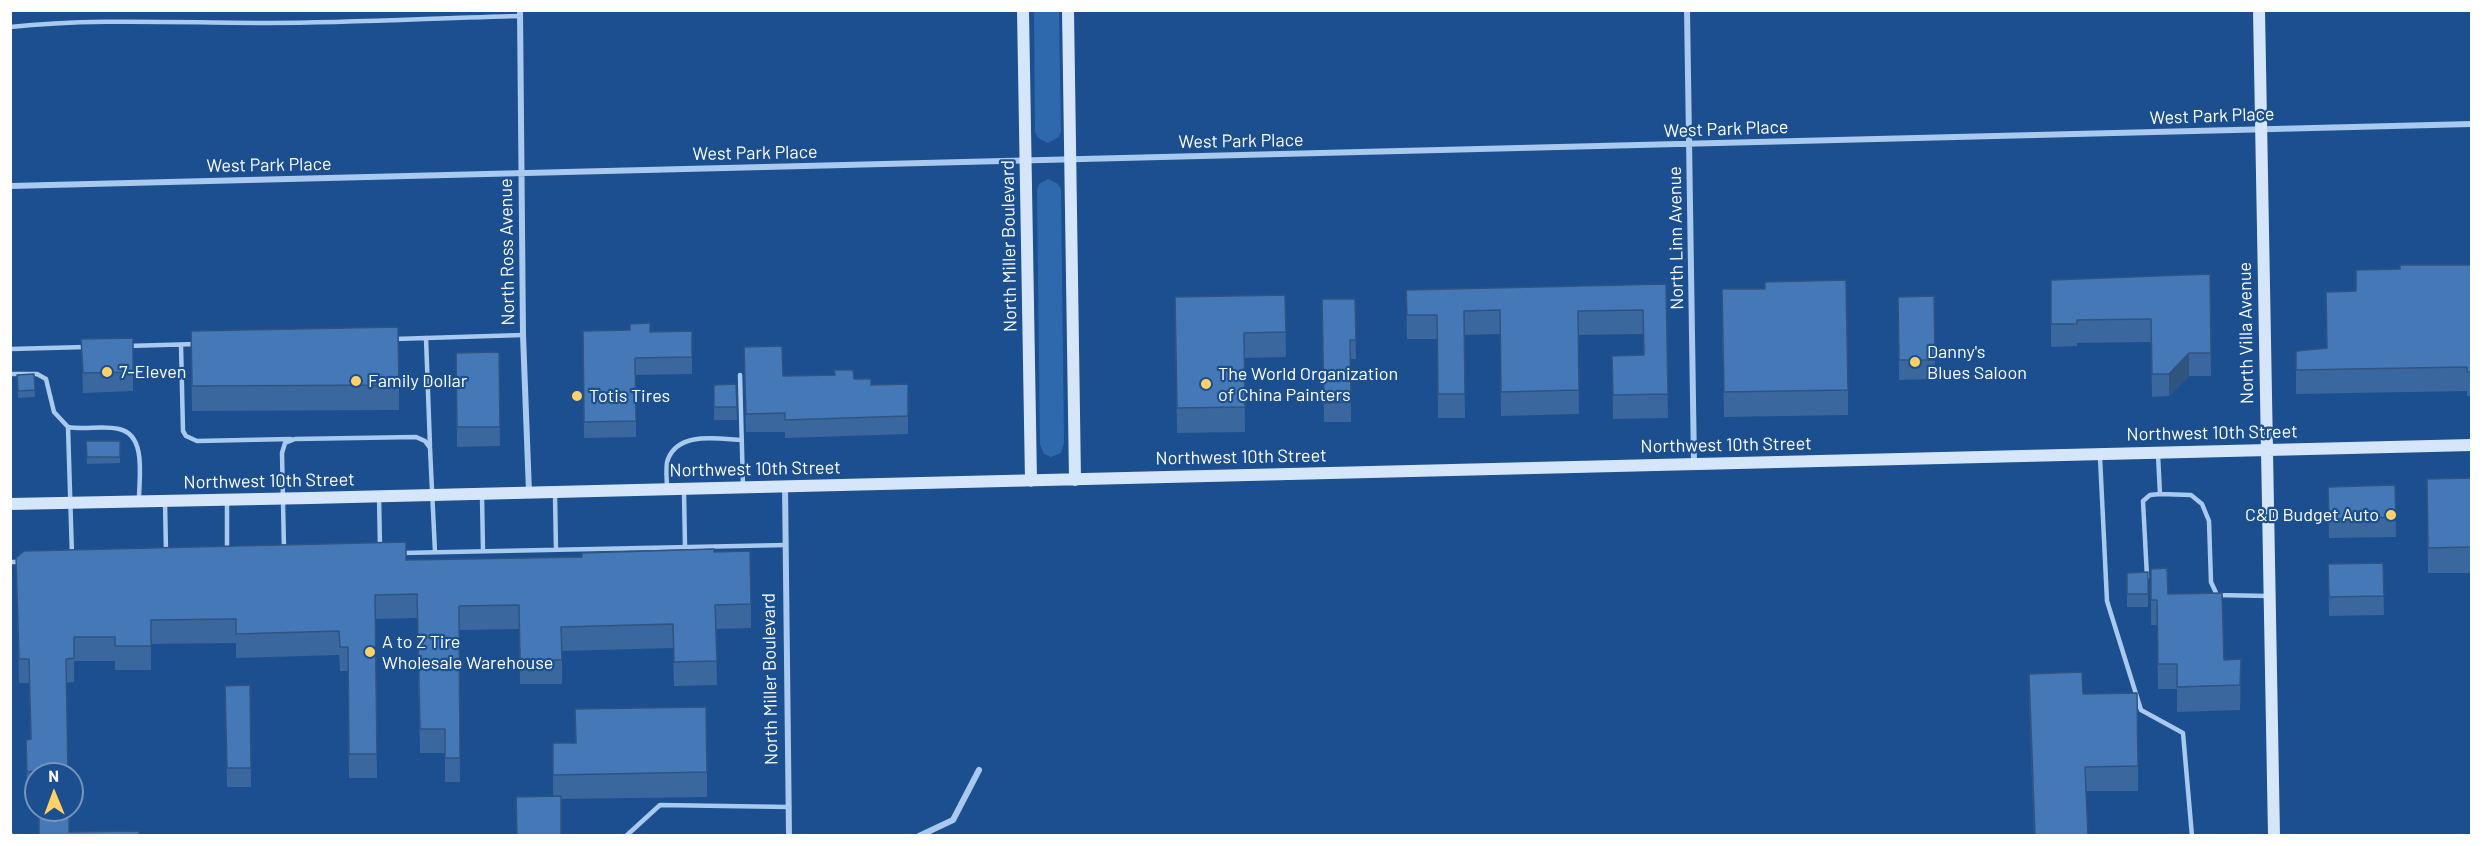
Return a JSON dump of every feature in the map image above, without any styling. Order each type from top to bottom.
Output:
[{"type":"main road","name":"North Miller Boulevard","points":[[1023,10],[1031,481]]},
{"type":"main road","points":[[1068,10],[1075,480]]},
{"type":"main road","name":"North Villa Avenue","points":[[2259,10],[2274,836]]},
{"type":"main road","name":"Northwest 10th Street","points":[[10,504],[1075,480],[2472,444]]},
{"type":"street","name":"North Linn Avenue","points":[[1687,10],[1694,464]]},
{"type":"street","name":"North Ross Avenue","points":[[520,13],[523,335],[529,492]]},
{"type":"street","name":"West Park Place","points":[[10,186],[2472,124]]},
{"type":"street","name":"North Miller Boulevard","points":[[785,486],[789,836]]},
{"type":"street","points":[[919,836],[953,820],[979,770]]},
{"type":"lane","points":[[10,27],[70,21],[361,23],[520,13]]},
{"type":"lane","points":[[391,339],[523,335]]},
{"type":"lane","points":[[426,338],[435,552]]},
{"type":"lane","points":[[124,346],[204,344]]},
{"type":"lane","points":[[181,345],[183,431],[186,436],[196,441],[416,437],[425,441],[430,448]]},
{"type":"lane","points":[[10,349],[90,347]]},
{"type":"lane","points":[[10,374],[37,374],[46,379],[54,412],[68,427],[72,560]]},
{"type":"lane","points":[[740,375],[743,487]]},
{"type":"lane","points":[[68,427],[119,429],[135,440],[138,449],[139,502]]},
{"type":"lane","points":[[667,489],[668,459],[678,446],[692,438],[742,440]]},
{"type":"lane","points":[[285,555],[282,453],[285,443],[295,439]]},
{"type":"lane","points":[[2157,452],[2160,494]]},
{"type":"lane","points":[[2099,454],[2107,601],[2141,710],[2183,733],[2192,836]]},
{"type":"lane","points":[[684,489],[685,547]]},
{"type":"lane","points":[[555,492],[556,550]]},
{"type":"lane","points":[[482,494],[483,551]]},
{"type":"lane","points":[[2147,577],[2144,501],[2150,495],[2191,495],[2202,504],[2209,521],[2211,582],[2217,595],[2270,596]]},
{"type":"lane","points":[[380,496],[380,554]]},
{"type":"lane","points":[[227,500],[227,556]]},
{"type":"lane","points":[[165,501],[166,558]]},
{"type":"lane","points":[[391,553],[786,545]]},
{"type":"lane","points":[[62,560],[84,560]]},
{"type":"lane","points":[[10,562],[31,561]]},
{"type":"lane","points":[[626,836],[660,805],[789,807]]},
{"type":"shaded area","points":[[1034,11],[1059,11],[1061,131],[1059,137],[1048,143],[1038,138],[1035,132]]},
{"type":"shaded area","points":[[1048,179],[1058,184],[1061,189],[1064,443],[1061,453],[1051,457],[1044,454],[1040,445],[1037,190],[1039,184]]},
{"type":"building","points":[[2400,265],[2472,265],[2472,372],[2467,372],[2467,367],[2296,370],[2296,351],[2327,348],[2326,292],[2356,291],[2356,270],[2400,269]]},
{"type":"building","points":[[2210,274],[2211,353],[2189,353],[2169,374],[2152,374],[2151,319],[2077,320],[2077,324],[2051,324],[2051,280]]},
{"type":"building","points":[[1846,280],[1848,390],[1724,392],[1722,289],[1765,289],[1765,282]]},
{"type":"building","points":[[1666,284],[1668,394],[1613,395],[1612,356],[1644,355],[1643,310],[1578,311],[1579,390],[1501,392],[1500,310],[1464,311],[1465,394],[1438,394],[1437,315],[1407,315],[1406,290]]},
{"type":"building","points":[[1285,295],[1286,332],[1244,333],[1245,407],[1177,408],[1175,297]]},
{"type":"building","points":[[1934,296],[1935,360],[1899,360],[1898,297]]},
{"type":"building","points":[[1322,299],[1355,299],[1356,340],[1350,340],[1351,402],[1324,403]]},
{"type":"building","points":[[650,323],[650,332],[692,331],[692,357],[635,358],[636,421],[584,422],[583,331],[630,330],[630,324]]},
{"type":"building","points":[[398,327],[399,385],[192,386],[191,331]]},
{"type":"building","points":[[133,338],[133,372],[83,373],[81,339]]},
{"type":"building","points":[[782,346],[783,376],[835,375],[834,370],[853,370],[854,379],[871,379],[871,385],[908,384],[908,416],[785,420],[785,413],[746,414],[744,347]]},
{"type":"building","points":[[499,352],[500,427],[457,427],[456,353]]},
{"type":"building","points":[[34,374],[35,390],[18,391],[17,375]]},
{"type":"building","points":[[736,384],[737,407],[714,407],[714,385]]},
{"type":"building","points":[[86,441],[120,441],[120,457],[87,457]]},
{"type":"building","points":[[2472,478],[2472,547],[2428,548],[2427,479]]},
{"type":"building","points":[[2395,485],[2396,517],[2329,519],[2328,487]]},
{"type":"building","points":[[406,542],[406,560],[582,557],[582,553],[714,549],[714,552],[750,551],[751,604],[715,605],[717,661],[674,662],[673,624],[561,627],[562,660],[520,660],[519,605],[459,606],[460,758],[445,758],[445,729],[420,729],[417,594],[375,595],[377,754],[349,754],[348,647],[340,647],[339,631],[236,634],[236,619],[151,620],[151,646],[115,646],[115,637],[74,637],[74,658],[66,659],[68,762],[27,762],[26,740],[31,739],[29,659],[19,659],[16,558],[24,551]]},
{"type":"building","points":[[2383,563],[2384,596],[2329,597],[2328,564]]},
{"type":"building","points":[[2167,568],[2168,594],[2222,593],[2224,660],[2241,659],[2240,685],[2177,687],[2177,664],[2158,664],[2157,600],[2151,600],[2151,569]]},
{"type":"building","points":[[2148,572],[2148,594],[2127,594],[2127,573]]},
{"type":"building","points":[[2082,672],[2083,694],[2137,693],[2138,766],[2085,767],[2088,836],[2035,836],[2029,674]]},
{"type":"building","points":[[250,685],[251,768],[227,768],[225,686]]},
{"type":"building","points":[[706,707],[707,772],[553,775],[553,743],[576,743],[575,709]]},
{"type":"building","points":[[561,796],[561,836],[517,836],[516,797]]},
{"type":"building","points":[[39,822],[69,822],[69,832],[139,831],[139,836],[39,836]]},
{"type":"place","name":"Danny's Blues Saloon","points":[[1915,362]]},
{"type":"place","name":"7-Eleven","points":[[107,372]]},
{"type":"place","name":"Family Dollar","points":[[356,381]]},
{"type":"place","name":"The World Organization of China Painters","points":[[1206,384]]},
{"type":"place","name":"Totis Tires","points":[[577,396]]},
{"type":"place","name":"C&D Budget Auto","points":[[2391,515]]},
{"type":"place","name":"A to Z Tire Wholesale Warehouse","points":[[370,652]]}]
